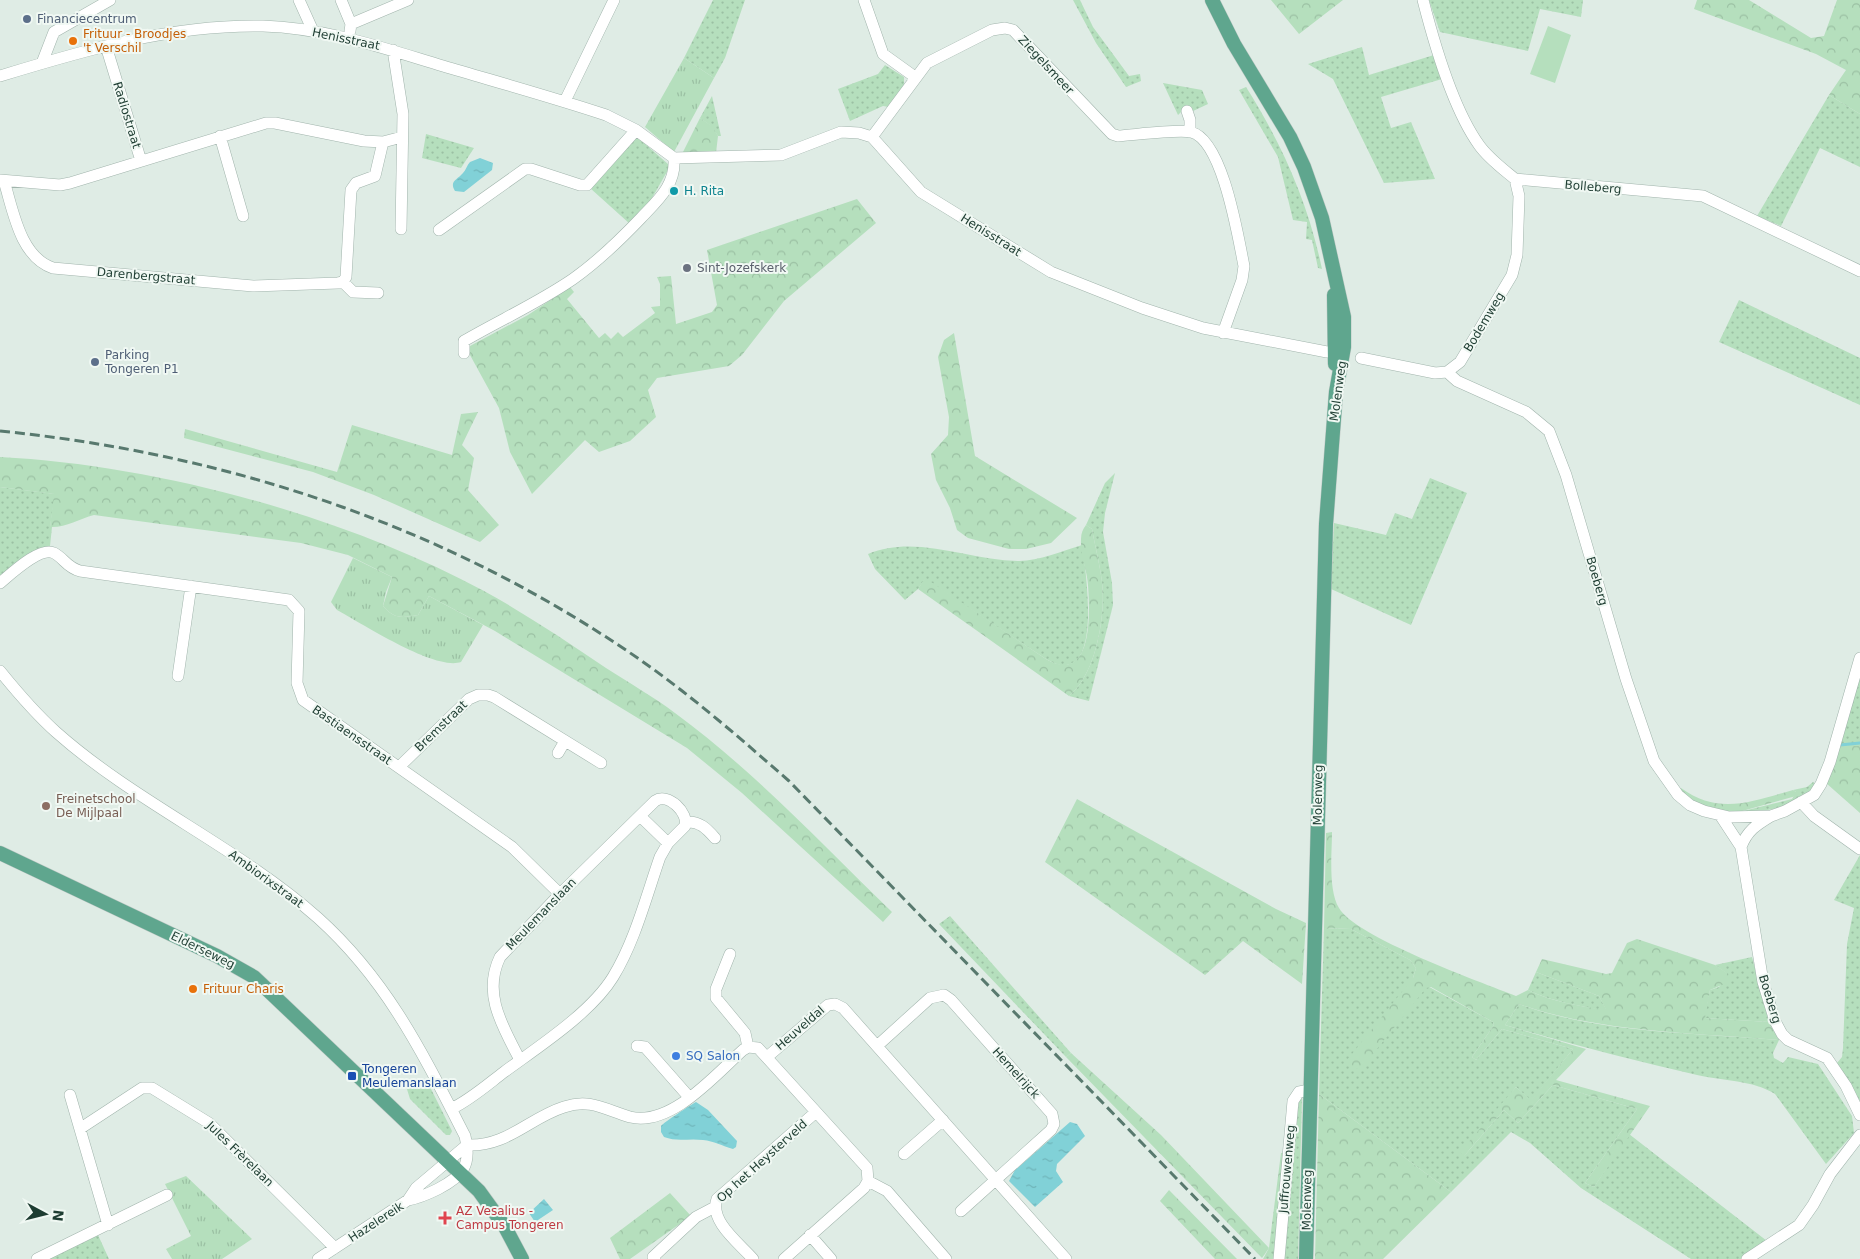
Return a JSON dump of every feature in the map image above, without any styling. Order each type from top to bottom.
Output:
[{"type":"main road","points":[[1212,0],[1234,44],[1290,137],[1304,167],[1322,218],[1334,273],[1336,392]]},
{"type":"main road","name":"Molenweg","points":[[1306,1257],[1321,652],[1326,524],[1336,392],[1342,361],[1344,332],[1341,298],[1334,273]]},
{"type":"main road","name":"Elderseweg","points":[[0,853],[218,956],[254,977],[462,1174],[494,1209],[522,1259]]},
{"type":"street","points":[[42,63],[54,32],[110,0]]},
{"type":"street","points":[[299,0],[313,31]]},
{"type":"street","points":[[341,0],[351,24],[349,38]]},
{"type":"street","points":[[351,24],[408,0]]},
{"type":"street","points":[[565,101],[614,0]]},
{"type":"street","points":[[864,0],[883,54],[915,77]]},
{"type":"street","points":[[1423,0],[1453,92],[1471,133],[1492,159],[1515,179]]},
{"type":"street","name":"Henisstraat","points":[[0,76],[130,40],[217,28],[262,26],[313,31],[349,38],[393,50],[606,115],[636,130],[674,158]]},
{"type":"street","name":"Ziegelsmeer","points":[[872,137],[927,63],[992,30],[1004,28],[1013,30],[1022,37],[1112,134],[1118,136],[1190,132]]},
{"type":"street","name":"Radiostraat","points":[[106,46],[141,161],[220,136],[275,123],[364,141],[383,142],[402,137]]},
{"type":"street","points":[[393,50],[403,114],[401,229]]},
{"type":"street","points":[[1187,111],[1190,120],[1190,132],[1204,141],[1225,178],[1244,266],[1242,280],[1223,333]]},
{"type":"street","points":[[439,230],[525,169],[531,169],[580,185],[587,185],[636,130]]},
{"type":"street","points":[[464,353],[464,341],[524,309],[574,278],[624,236],[661,198],[673,178],[674,158],[781,155],[841,132],[859,133],[872,137]]},
{"type":"street","points":[[220,136],[243,216]]},
{"type":"street","name":"Henisstraat","points":[[872,137],[921,192],[1051,272],[1142,308],[1223,333],[1327,352]]},
{"type":"street","points":[[378,294],[353,292],[344,282],[346,277],[351,190],[356,183],[375,176],[383,142]]},
{"type":"street","points":[[2,180],[60,185],[141,161]]},
{"type":"street","name":"Bolleberg","points":[[1515,179],[1703,196],[1860,271]]},
{"type":"street","name":"Bodemweg","points":[[1447,372],[1460,362],[1512,275],[1518,255],[1519,196],[1515,179]]},
{"type":"street","name":"Darenbergstraat","points":[[2,180],[24,240],[32,256],[40,264],[53,268],[253,286],[344,282]]},
{"type":"street","points":[[1361,358],[1435,373],[1447,372]]},
{"type":"street","name":"Boeberg","points":[[1447,372],[1457,381],[1526,412],[1549,431],[1572,491],[1626,679],[1654,761],[1678,796],[1690,805],[1720,816],[1771,816]]},
{"type":"street","name":"Bastiaensstraat","points":[[0,583],[35,556],[46,551],[56,554],[69,568],[80,571],[288,600],[294,603],[300,617],[297,683],[299,693],[308,705],[512,847],[560,894]]},
{"type":"street","points":[[178,676],[191,586]]},
{"type":"street","name":"Boeberg","points":[[1741,847],[1745,836],[1752,827],[1814,794],[1821,784],[1860,658]]},
{"type":"street","name":"Ambiorixstraat","points":[[0,671],[47,724],[85,756],[223,848],[318,918],[385,991],[405,1021],[451,1109],[467,1145]]},
{"type":"street","name":"Bremstraat","points":[[399,767],[470,699],[478,695],[488,695],[494,698],[601,763]]},
{"type":"street","points":[[558,753],[565,741]]},
{"type":"street","name":"Meulemanslaan","points":[[520,1060],[493,998],[494,969],[509,946],[655,801],[663,798],[667,799],[684,814],[686,822]]},
{"type":"street","points":[[1801,802],[1814,816],[1860,849]]},
{"type":"street","points":[[640,816],[668,843]]},
{"type":"street","name":"Boeberg","points":[[1720,816],[1741,847],[1761,973],[1775,1021],[1782,1034],[1788,1040],[1827,1058],[1846,1086],[1860,1115]]},
{"type":"street","points":[[451,1109],[520,1060],[591,1004],[612,979],[624,957],[660,857],[668,843],[685,826],[686,822],[694,821],[704,827],[715,838]]},
{"type":"street","points":[[448,1160],[467,1145],[486,1145],[498,1141],[554,1111],[576,1103],[588,1103],[630,1117],[640,1118],[663,1114],[677,1108],[748,1047],[745,1033],[716,998],[716,989],[730,954]]},
{"type":"street","name":"Hemelrijck","points":[[877,1046],[933,996],[941,995],[948,997],[1054,1118],[1051,1130],[961,1211]]},
{"type":"street","name":"Heuveldal","points":[[748,1047],[758,1048],[767,1056],[828,1004],[835,1004],[843,1008],[1066,1259]]},
{"type":"street","points":[[637,1046],[645,1047],[689,1097]]},
{"type":"street","name":"Op het Heysterveld","points":[[767,1056],[867,1168],[868,1181]]},
{"type":"street","name":"Jules Frèrelaan","points":[[81,1128],[146,1086],[152,1088],[209,1124],[335,1248]]},
{"type":"street","name":"Juffrouwenweg","points":[[1279,1259],[1293,1101],[1299,1092],[1310,1090]]},
{"type":"street","points":[[70,1095],[108,1225]]},
{"type":"street","name":"Op het Heysterveld","points":[[753,1259],[716,1217],[714,1208],[717,1199],[816,1112]]},
{"type":"street","points":[[904,1154],[943,1120]]},
{"type":"street","points":[[1747,1259],[1799,1224],[1813,1205],[1830,1174],[1860,1135]]},
{"type":"street","points":[[462,1174],[469,1151],[467,1145]]},
{"type":"street","name":"Hazelereik","points":[[318,1259],[408,1200],[416,1188],[448,1160]]},
{"type":"street","name":"Hazelereik","points":[[408,1200],[420,1198],[462,1174]]},
{"type":"street","points":[[784,1259],[864,1188],[868,1181],[887,1191],[946,1259]]},
{"type":"street","points":[[37,1259],[168,1195]]},
{"type":"street","points":[[655,1259],[653,1257],[696,1216],[714,1208]]},
{"type":"street","points":[[810,1235],[831,1259]]},
{"type":"green space","points":[[713,0],[745,0],[725,58],[714,78],[684,58]]},
{"type":"green space","points":[[1073,0],[1080,0],[1093,27],[1129,76],[1140,74],[1141,81],[1126,87],[1096,43]]},
{"type":"green space","points":[[1271,0],[1343,0],[1299,34]]},
{"type":"green space","points":[[1429,0],[1583,0],[1581,17],[1540,9],[1528,51],[1440,32]]},
{"type":"green space","points":[[1697,0],[1749,0],[1811,38],[1824,36],[1837,0],[1860,0],[1860,114],[1829,95],[1846,70],[1816,54],[1694,9]]},
{"type":"green space","points":[[1548,26],[1571,35],[1555,83],[1530,74]]},
{"type":"green space","points":[[1362,47],[1369,75],[1434,55],[1442,79],[1381,97],[1391,128],[1411,122],[1435,179],[1384,183],[1333,79],[1308,64]]},
{"type":"green space","points":[[684,58],[714,78],[674,152],[645,127]]},
{"type":"green space","points":[[885,65],[904,77],[904,86],[889,107],[883,106],[850,121],[838,89],[878,74]]},
{"type":"green space","points":[[1163,83],[1202,90],[1208,104],[1191,112],[1183,110],[1178,115]]},
{"type":"green space","points":[[1246,87],[1271,130],[1292,174],[1309,220],[1322,269],[1318,268],[1312,240],[1306,239],[1307,222],[1293,220],[1278,157],[1239,90]]},
{"type":"green space","points":[[1829,95],[1860,114],[1860,167],[1820,148],[1781,226],[1757,216]]},
{"type":"green space","points":[[712,96],[721,136],[718,136],[711,126],[700,118]]},
{"type":"green space","points":[[700,118],[712,126],[718,136],[716,153],[683,152]]},
{"type":"green space","points":[[426,134],[474,148],[461,168],[422,158]]},
{"type":"green space","points":[[636,136],[668,164],[668,170],[648,205],[630,224],[590,188]]},
{"type":"green space","points":[[857,199],[876,223],[784,301],[742,355],[729,366],[657,378],[648,390],[656,417],[630,441],[599,452],[585,440],[532,494],[510,452],[499,408],[470,355],[470,346],[528,315],[570,287],[574,292],[567,299],[599,338],[605,333],[611,339],[618,332],[623,337],[655,313],[651,307],[660,306],[660,284],[657,277],[671,276],[676,324],[712,312],[717,305],[707,250]]},
{"type":"green space","points":[[1739,300],[1860,358],[1860,405],[1719,342]]},
{"type":"green space","points":[[954,333],[975,456],[1077,518],[1051,543],[1026,549],[1009,549],[968,538],[957,530],[950,508],[936,480],[931,454],[948,435],[949,417],[938,357],[944,340]]},
{"type":"green space","points":[[478,412],[462,445],[474,458],[468,490],[499,525],[480,542],[374,495],[313,472],[184,438],[185,429],[337,472],[352,425],[452,455],[461,414]]},
{"type":"green space","points":[[0,457],[60,462],[122,471],[185,483],[249,499],[311,518],[372,540],[430,564],[484,591],[531,618],[667,707],[704,735],[787,809],[892,912],[883,922],[742,793],[687,748],[495,631],[429,596],[418,615],[403,617],[391,613],[383,606],[392,577],[348,555],[301,543],[94,515],[67,525],[50,527],[54,494],[0,487]]},
{"type":"green space","points":[[1115,473],[1105,513],[1103,532],[1112,583],[1113,605],[1089,701],[1069,696],[1086,674],[1092,659],[1097,644],[1102,611],[1103,596],[1099,562],[1092,529],[1086,525],[1105,483]]},
{"type":"green space","points":[[1430,478],[1467,493],[1411,625],[1331,589],[1334,523],[1386,535],[1395,513],[1412,519]]},
{"type":"green space","points":[[0,487],[55,494],[50,527],[52,527],[50,546],[40,548],[0,578]]},
{"type":"green space","points":[[1086,525],[1092,529],[1099,562],[1103,596],[1102,611],[1097,644],[1092,659],[1086,674],[1069,696],[918,589],[925,578],[1046,659],[1061,665],[1073,663],[1080,655],[1088,628],[1088,585],[1081,545],[1082,533]]},
{"type":"green space","points":[[1082,545],[1088,602],[1088,625],[1084,645],[1077,660],[1065,665],[1046,659],[925,579],[918,589],[905,600],[875,569],[868,554],[887,549],[924,547],[1000,560],[1027,561]]},
{"type":"green space","points":[[353,558],[392,577],[383,606],[391,613],[403,617],[418,615],[429,596],[483,625],[461,662],[449,663],[434,660],[417,653],[337,610],[331,602]]},
{"type":"green space","points":[[1860,671],[1860,746],[1837,746]]},
{"type":"green space","points":[[1837,746],[1860,746],[1860,813],[1826,783]]},
{"type":"green space","points":[[1813,782],[1817,785],[1807,793],[1797,800],[1778,808],[1735,813],[1792,799],[1796,792],[1793,790],[1807,787]]},
{"type":"green space","points":[[1681,788],[1695,797],[1723,804],[1750,802],[1793,790],[1796,792],[1796,796],[1735,813],[1695,803],[1679,791]]},
{"type":"green space","points":[[1077,799],[1276,909],[1306,923],[1302,984],[1243,941],[1205,975],[1045,862]]},
{"type":"green space","points":[[1332,832],[1332,882],[1339,908],[1350,920],[1368,932],[1420,958],[1516,996],[1528,990],[1557,1001],[1606,1010],[1599,996],[1536,972],[1542,959],[1606,974],[1612,973],[1627,943],[1637,939],[1715,965],[1730,975],[1729,982],[1710,990],[1705,1018],[1769,1022],[1779,1040],[1614,1026],[1549,1013],[1519,1004],[1505,1025],[1586,1049],[1556,1080],[1650,1106],[1594,1187],[1585,1183],[1637,1109],[1553,1085],[1518,1123],[1504,1110],[1464,1156],[1460,1152],[1516,1087],[1531,1100],[1573,1049],[1502,1029],[1476,1060],[1472,1057],[1494,1025],[1493,1022],[1431,987],[1426,988],[1360,1070],[1353,1067],[1348,1059],[1413,978],[1416,968],[1410,960],[1351,929],[1324,928],[1326,833]]},
{"type":"green space","points":[[1860,855],[1860,1101],[1837,1063],[1842,1057],[1843,1048],[1847,944],[1854,908],[1834,900]]},
{"type":"green space","points":[[950,916],[1071,1053],[1066,1057],[939,924]]},
{"type":"green space","points":[[1324,928],[1351,929],[1410,960],[1416,968],[1413,978],[1493,1022],[1494,1025],[1472,1057],[1476,1060],[1502,1029],[1573,1049],[1531,1101],[1516,1087],[1464,1156],[1504,1110],[1518,1123],[1553,1085],[1637,1109],[1585,1183],[1594,1187],[1629,1134],[1767,1241],[1743,1259],[1691,1259],[1581,1188],[1530,1143],[1511,1132],[1451,1192],[1319,1094]]},
{"type":"green space","points":[[1752,957],[1769,1022],[1704,1018],[1710,990],[1719,987],[1729,975],[1715,965]]},
{"type":"green space","points":[[1536,972],[1599,996],[1607,1011],[1557,1001],[1528,990]]},
{"type":"green space","points":[[1519,1004],[1549,1014],[1613,1026],[1779,1040],[1773,1053],[1774,1058],[1783,1063],[1788,1057],[1818,1064],[1852,1116],[1854,1133],[1826,1164],[1775,1094],[1766,1089],[1748,1083],[1697,1075],[1649,1064],[1505,1025]]},
{"type":"green space","points":[[1071,1053],[1161,1135],[1269,1248],[1262,1258],[1066,1057]]},
{"type":"green space","points":[[414,1079],[428,1083],[452,1131],[450,1135],[446,1135],[410,1099],[406,1086]]},
{"type":"green space","points":[[1319,1094],[1451,1192],[1383,1259],[1315,1259]]},
{"type":"green space","points":[[1302,1098],[1298,1259],[1282,1259],[1299,1100]]},
{"type":"green space","points":[[1281,1153],[1286,1153],[1280,1209],[1274,1208]]},
{"type":"green space","points":[[186,1176],[252,1239],[222,1259],[172,1259],[166,1249],[191,1236],[165,1184]]},
{"type":"green space","points":[[1169,1190],[1237,1259],[1215,1259],[1160,1201]]},
{"type":"green space","points":[[670,1193],[691,1216],[630,1259],[620,1259],[610,1238]]},
{"type":"green space","points":[[1274,1208],[1280,1209],[1275,1259],[1263,1259],[1269,1248]]},
{"type":"green space","points":[[98,1235],[109,1259],[47,1259]]},
{"type":"water","points":[[480,158],[493,163],[492,170],[464,192],[455,191],[453,188],[454,181],[464,172],[470,162]]},
{"type":"water","points":[[696,1102],[708,1110],[737,1141],[736,1147],[733,1149],[714,1142],[664,1137],[661,1132],[661,1126]]},
{"type":"water","points":[[1070,1122],[1077,1124],[1085,1136],[1057,1164],[1056,1171],[1063,1182],[1035,1207],[1009,1181],[1015,1170]]},
{"type":"water","points":[[544,1199],[553,1210],[535,1222],[529,1213]]},
{"type":"waterway","points":[[1840,745],[1860,743]]},
{"type":"railway","points":[[0,431],[86,442],[170,458],[253,478],[334,504],[414,535],[491,571],[566,612],[639,659],[697,703],[789,781],[1255,1259]]},
{"type":"place","name":"Financiecentrum","points":[[27,19]]},
{"type":"place","name":"Frituur - Broodjes 't Verschil","points":[[73,41]]},
{"type":"place","name":"H. Rita","points":[[674,191]]},
{"type":"place","name":"Sint-Jozefskerk","points":[[687,268]]},
{"type":"place","name":"Parking Tongeren P1","points":[[95,362]]},
{"type":"place","name":"Freinetschool De Mijlpaal","points":[[46,806]]},
{"type":"place","name":"Frituur Charis","points":[[193,989]]},
{"type":"place","name":"SQ Salon","points":[[676,1056]]},
{"type":"place","name":"Tongeren Meulemanslaan","points":[[352,1076]]},
{"type":"place","name":"AZ Vesalius - Campus Tongeren","points":[[445,1218]]}]
